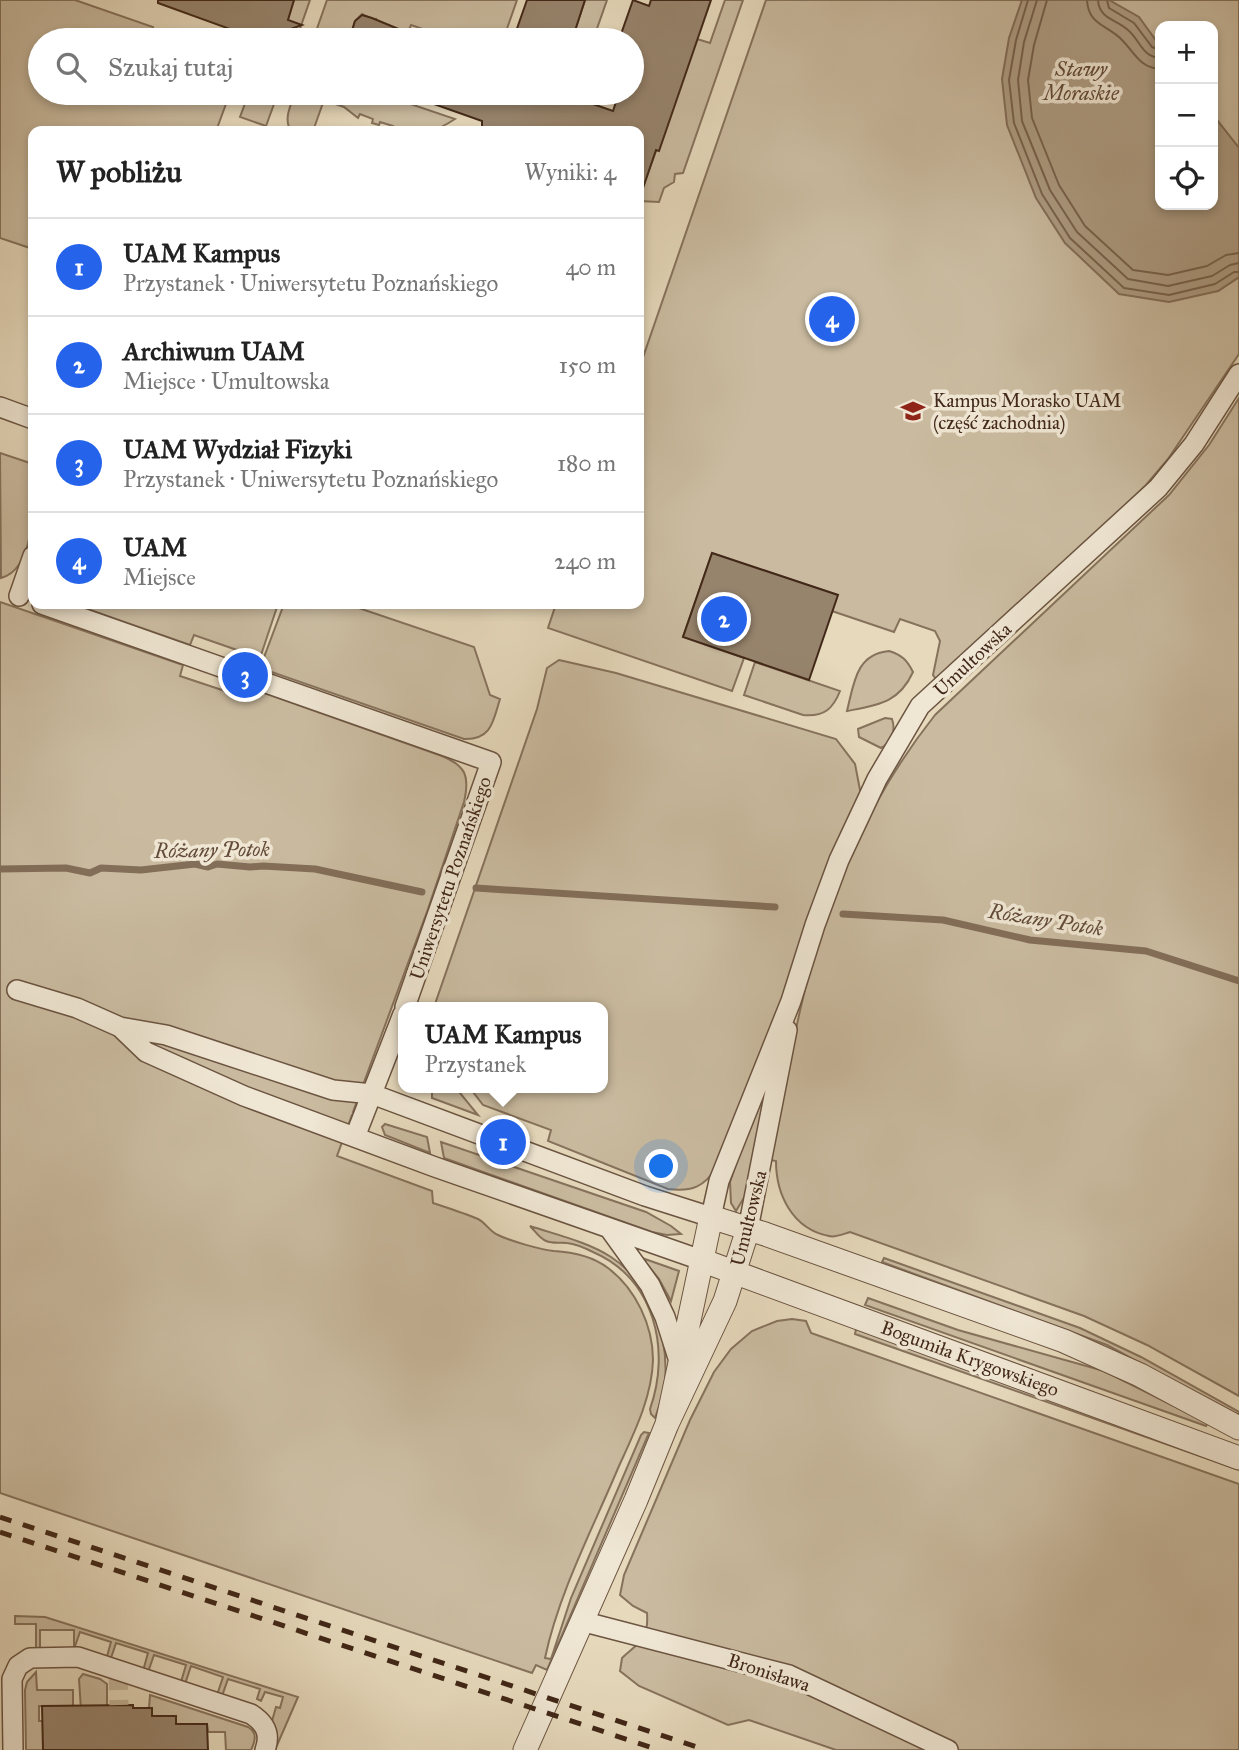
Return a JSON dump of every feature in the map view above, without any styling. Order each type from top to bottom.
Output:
[{"type":"street","name":"Umultowska","points":[[667,1424],[719,1181],[791,1001],[839,860],[877,779],[920,706],[1158,488],[1194,444],[1239,374]]},
{"type":"street","points":[[0,407],[28,417]]},
{"type":"street","points":[[0,589],[26,598]]},
{"type":"street","name":"Uniwersytetu Poznańskiego","points":[[56,609],[491,762],[407,1002]]},
{"type":"street","points":[[17,990],[77,1008],[120,1027],[166,1035],[333,1090],[372,1094],[645,1196],[748,1229],[1087,1350],[1239,1428]]},
{"type":"street","name":"Umultowska","points":[[525,1750],[667,1424],[724,1301],[748,1229],[780,1071],[791,1001]]},
{"type":"street","points":[[120,1027],[146,1052],[244,1096],[701,1260]]},
{"type":"street","points":[[355,1137],[398,1027]]},
{"type":"street","points":[[608,1228],[650,1285],[666,1317],[679,1361]]},
{"type":"street","name":"Bogumiła Krygowskiego","points":[[701,1260],[1239,1458]]},
{"type":"street","name":"Bronisława","points":[[581,1621],[789,1675],[948,1750]]},
{"type":"street","points":[[13,1750],[12,1679],[18,1667],[30,1658],[78,1657],[251,1714],[264,1726],[268,1734],[265,1750]]},
{"type":"shaded area","points":[[0,0],[75,0],[153,27],[28,28],[28,105],[226,105],[218,126],[28,126],[28,247],[0,238]]},
{"type":"shaded area","points":[[294,0],[310,0],[300,28],[284,28]]},
{"type":"shaded area","points":[[327,0],[517,0],[507,28],[420,28],[411,25],[410,28],[392,28],[389,25],[380,28],[376,19],[362,14],[353,28],[317,28]]},
{"type":"shaded area","points":[[585,0],[607,0],[597,28],[576,28]]},
{"type":"shaded area","points":[[725,0],[743,0],[683,173],[675,174],[674,182],[664,188],[659,202],[644,201],[644,184],[697,39],[710,43]]},
{"type":"shaded area","points":[[766,0],[1022,0],[1021,3],[1155,199],[1155,210],[1163,210],[1218,291],[1239,277],[1239,354],[1168,459],[1146,485],[936,679],[933,675],[940,641],[935,631],[900,619],[894,632],[832,611],[837,595],[712,553],[683,637],[744,658],[732,691],[548,628],[554,609],[644,609],[644,354]]},
{"type":"shaded area","points":[[1068,0],[1239,0],[1239,148],[1218,121],[1218,21],[1155,21],[1155,40],[1138,18]]},
{"type":"shaded area","points":[[244,105],[274,105],[266,126],[240,117]]},
{"type":"shaded area","points":[[322,105],[315,126],[289,126],[290,107]]},
{"type":"shaded area","points":[[338,105],[414,105],[455,119],[444,126],[393,126],[380,122],[379,125],[372,123],[373,119],[360,114],[358,118]]},
{"type":"shaded area","points":[[1239,398],[1239,1396],[1147,1345],[1084,1316],[850,1232],[829,1236],[816,1232],[796,1218],[789,1208],[779,1186],[776,1161],[770,1160],[799,1013],[814,955],[844,870],[884,789],[935,715],[1169,495],[1209,445]]},
{"type":"shaded area","points":[[0,453],[28,462],[28,542],[22,560],[13,572],[1,578]]},
{"type":"shaded area","points":[[0,602],[183,665],[180,676],[249,699],[253,689],[442,756],[456,764],[464,773],[464,802],[428,909],[353,1112],[355,1113],[337,1156],[432,1191],[433,1203],[478,1219],[503,1237],[534,1247],[596,1260],[627,1286],[646,1321],[653,1360],[646,1401],[568,1585],[545,1658],[551,1659],[571,1598],[641,1435],[644,1432],[649,1433],[547,1670],[536,1665],[532,1673],[0,1493]]},
{"type":"shaded area","points":[[87,609],[276,609],[260,658],[194,635],[190,645]]},
{"type":"shaded area","points":[[282,609],[362,609],[474,647],[490,695],[500,699],[493,722],[486,733],[464,739],[260,668]]},
{"type":"shaded area","points":[[889,651],[901,656],[911,668],[913,672],[907,682],[886,701],[847,711],[858,672],[863,664],[878,653]]},
{"type":"shaded area","points":[[559,660],[616,673],[836,739],[855,764],[861,795],[717,1167],[702,1184],[691,1189],[668,1189],[548,1141],[551,1130],[483,1105],[474,1093],[608,1093],[608,1002],[436,1002],[537,709],[547,668]]},
{"type":"shaded area","points":[[755,662],[840,691],[834,703],[817,715],[803,715],[744,695]]},
{"type":"shaded area","points":[[885,718],[892,719],[894,728],[885,746],[881,748],[859,737],[858,729]]},
{"type":"shaded area","points":[[776,1047],[745,1196],[736,1211],[731,1203],[730,1182]]},
{"type":"shaded area","points":[[432,1093],[460,1093],[478,1115],[432,1098]]},
{"type":"shaded area","points":[[385,1124],[427,1137],[430,1153],[385,1135],[382,1127]]},
{"type":"shaded area","points":[[441,1142],[646,1212],[681,1234],[652,1232],[444,1158]]},
{"type":"shaded area","points":[[530,1226],[582,1243],[611,1257],[625,1268],[646,1296],[660,1329],[664,1347],[664,1391],[655,1418],[650,1409],[659,1363],[658,1341],[653,1318],[644,1298],[631,1280],[614,1264],[577,1245],[546,1241]]},
{"type":"shaded area","points":[[642,1258],[679,1271],[671,1301],[659,1279]]},
{"type":"shaded area","points":[[884,1258],[1080,1328],[1141,1357],[1239,1412],[1239,1417],[1107,1345],[882,1262]]},
{"type":"shaded area","points":[[868,1298],[958,1330],[1104,1371],[1208,1423],[1206,1426],[865,1305]]},
{"type":"shaded area","points":[[777,1321],[806,1321],[811,1333],[1239,1484],[1239,1750],[836,1750],[749,1720],[728,1725],[639,1686],[620,1671],[622,1658],[642,1640],[647,1622],[647,1613],[620,1595],[624,1575],[690,1420],[714,1372],[731,1349],[752,1331]]},
{"type":"shaded area","points":[[856,1329],[1239,1465],[1239,1470],[855,1334]]},
{"type":"shaded area","points":[[15,1616],[45,1617],[298,1697],[275,1750],[272,1721],[276,1707],[280,1708],[283,1697],[265,1692],[261,1701],[257,1699],[260,1689],[228,1679],[222,1696],[217,1695],[223,1677],[191,1666],[185,1684],[181,1682],[186,1665],[154,1655],[148,1672],[143,1671],[148,1653],[116,1643],[110,1661],[106,1660],[111,1642],[80,1632],[74,1649],[74,1630],[40,1630],[40,1649],[36,1649],[36,1624],[15,1624]]},
{"type":"shaded area","points":[[36,1672],[37,1690],[73,1690],[73,1706],[39,1706],[39,1721],[43,1721],[43,1750],[26,1750],[25,1690],[27,1682]]},
{"type":"shaded area","points":[[83,1674],[107,1684],[107,1706],[81,1710],[79,1679]]},
{"type":"shaded area","points":[[150,1695],[248,1727],[254,1735],[251,1750],[226,1750],[225,1732],[208,1732],[207,1724],[176,1724],[176,1716],[152,1716],[152,1708],[149,1708]]},
{"type":"water","name":"Stawy Moraskie","points":[[1022,0],[1109,0],[1139,17],[1155,39],[1155,210],[1218,210],[1218,121],[1239,148],[1239,277],[1218,291],[1169,302],[1119,294],[1065,243],[1036,198],[1007,125],[1002,79],[1009,38]]},
{"type":"building","points":[[158,0],[294,0],[288,20],[302,25],[294,28],[227,28],[158,3]]},
{"type":"building","points":[[527,0],[585,0],[576,28],[517,28]]},
{"type":"building","points":[[633,0],[649,6],[651,0],[711,0],[659,151],[656,150],[644,185],[644,126],[482,126],[482,121],[437,105],[596,105],[613,111],[615,105],[644,105],[644,28],[623,28]]},
{"type":"building","points":[[362,15],[396,28],[353,28],[355,21]]},
{"type":"building","points":[[712,553],[838,595],[809,680],[683,637]]},
{"type":"building","points":[[133,1705],[133,1708],[152,1708],[152,1716],[176,1716],[176,1724],[207,1724],[208,1750],[43,1750],[42,1706]]},
{"type":"waterway","name":"Różany Potok","points":[[0,869],[66,868],[90,873],[101,868],[141,870],[195,864],[208,867],[217,864],[263,866],[315,869],[422,892]]},
{"type":"waterway","name":"Różany Potok","points":[[476,888],[775,907]]},
{"type":"waterway","name":"Różany Potok","points":[[843,914],[943,920],[1030,940],[1146,951],[1239,981]]},
{"type":"tunnel","points":[[118,1671],[119,1705]]},
{"type":"railway","points":[[0,1517],[706,1750]]},
{"type":"railway","points":[[0,1532],[659,1750]]},
{"type":"place","name":"UAM","points":[[832,319]]},
{"type":"place","name":"Kampus Morasko UAM (część zachodnia)","points":[[913,411]]},
{"type":"place","name":"Archiwum UAM","points":[[724,619]]},
{"type":"place","name":"UAM Wydział Fizyki","points":[[245,675]]},
{"type":"place","name":"UAM Kampus","points":[[503,1142]]}]
